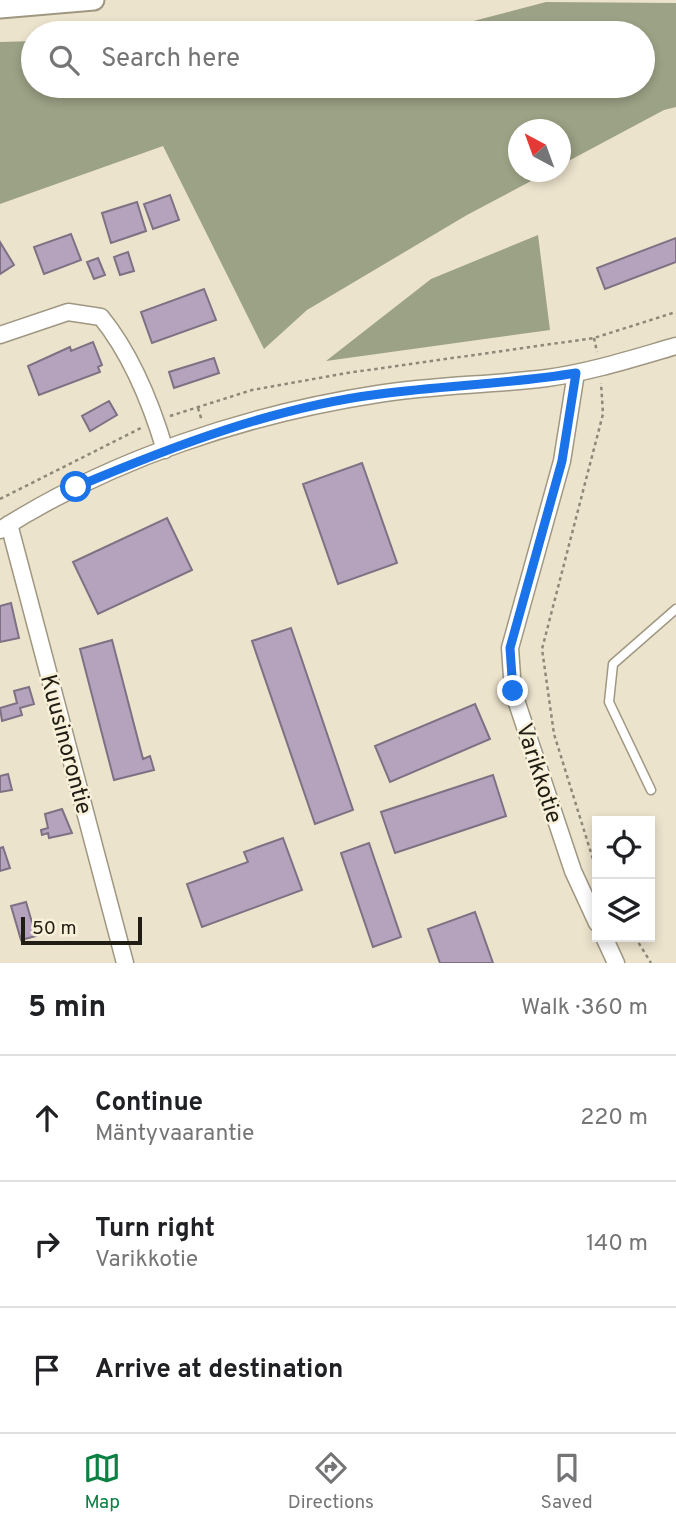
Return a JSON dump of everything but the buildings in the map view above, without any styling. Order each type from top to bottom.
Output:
[{"type":"street","points":[[0,8],[94,0]]},
{"type":"street","points":[[0,335],[68,312],[101,317],[118,338],[156,421],[165,450]]},
{"type":"street","points":[[4,527],[76,487],[165,450],[278,414],[379,394],[576,373],[676,346]]},
{"type":"street","name":"Varikkotie","points":[[576,373],[562,461],[510,648],[513,691],[573,872],[592,912]]},
{"type":"street","name":"Kuusinorontie","points":[[4,527],[125,963]]},
{"type":"street","points":[[606,942],[616,963]]},
{"type":"lane","points":[[651,790],[609,702],[613,664],[676,609]]},
{"type":"path","points":[[592,856],[554,734],[542,649],[603,414],[601,367],[594,338]]},
{"type":"path","points":[[638,942],[651,963]]},
{"type":"green space","points":[[546,2],[676,3],[676,107],[664,110],[571,160],[571,119],[508,119],[508,182],[529,182],[467,215],[307,310],[264,349],[163,146],[0,204],[0,42],[21,41],[21,98],[655,98],[655,21],[473,21]]},
{"type":"green space","points":[[538,235],[550,330],[326,361],[431,279]]},
{"type":"route","points":[[76,487],[165,450],[278,414],[379,394],[576,373],[562,461],[510,648],[513,691]]}]
